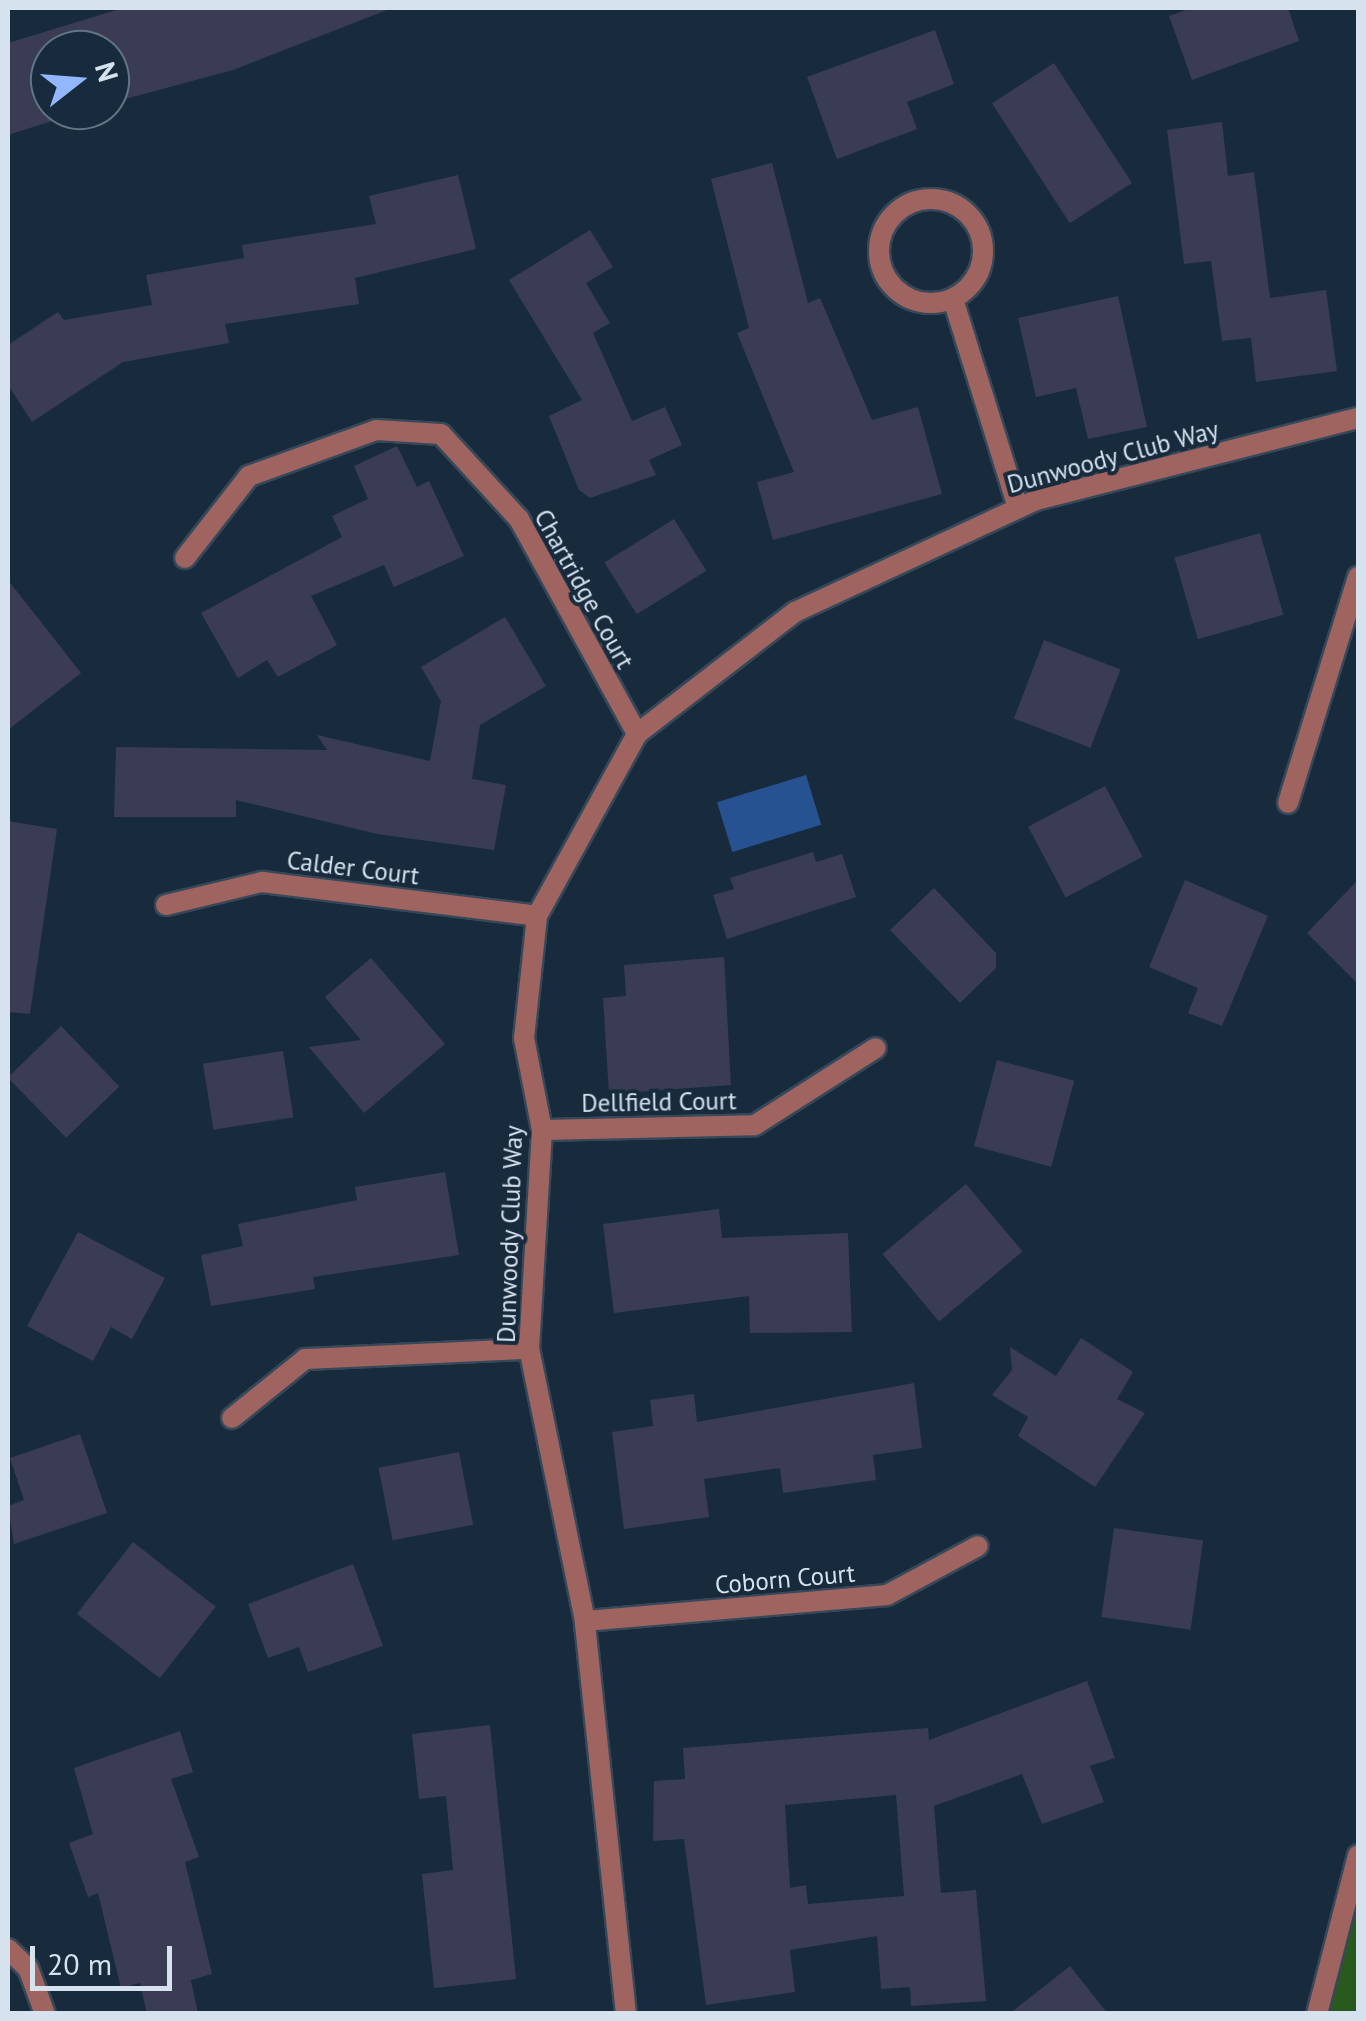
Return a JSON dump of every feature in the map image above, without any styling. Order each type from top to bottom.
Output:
[{"type":"street","points":[[916,201],[950,203],[977,225],[983,259],[953,299],[904,296],[883,270],[882,236],[916,201]]},
{"type":"street","points":[[953,299],[1018,508]]},
{"type":"street","name":"Dunwoody Club Way","points":[[626,2014],[585,1620],[529,1349],[542,1130],[524,1038],[537,916],[637,734],[794,612],[1018,508],[1358,418]]},
{"type":"street","name":"Chartridge Court","points":[[186,558],[249,476],[376,430],[441,434],[519,520],[637,734]]},
{"type":"street","points":[[1288,803],[1358,577]]},
{"type":"street","name":"Calder Court","points":[[166,905],[262,882],[537,916]]},
{"type":"street","name":"Dellfield Court","points":[[542,1130],[755,1125],[876,1048]]},
{"type":"street","points":[[232,1418],[306,1359],[529,1349]]},
{"type":"street","name":"Coborn Court","points":[[585,1620],[887,1595],[978,1546]]},
{"type":"street","points":[[1317,2014],[1358,1855]]},
{"type":"street","points":[[8,1949],[28,1968],[45,2014]]},
{"type":"green space","points":[[1358,1856],[1358,2013],[1318,2014]]},
{"type":"water","points":[[806,775],[821,825],[732,852],[717,802]]},
{"type":"building","points":[[123,8],[387,8],[233,70],[130,98],[130,30],[51,30]]},
{"type":"building","points":[[1192,8],[1288,8],[1299,41],[1192,80],[1169,16]]},
{"type":"building","points":[[935,30],[954,84],[907,102],[917,129],[837,159],[807,77]]},
{"type":"building","points":[[30,36],[30,128],[8,135],[8,43]]},
{"type":"building","points":[[1054,63],[1132,183],[1070,223],[992,103]]},
{"type":"building","points":[[1222,122],[1228,176],[1254,172],[1270,298],[1326,290],[1337,371],[1256,382],[1251,338],[1222,341],[1211,261],[1184,264],[1167,130]]},
{"type":"building","points":[[772,163],[808,303],[820,298],[872,420],[918,407],[942,494],[773,540],[757,482],[794,472],[737,333],[749,328],[711,179]]},
{"type":"building","points":[[458,175],[476,249],[355,278],[359,304],[225,324],[229,343],[123,362],[32,422],[8,385],[8,345],[58,312],[64,320],[152,305],[146,275],[244,258],[242,245],[376,224],[369,196]]},
{"type":"building","points":[[590,230],[613,267],[586,283],[610,323],[593,333],[632,421],[665,407],[682,445],[649,460],[656,475],[590,498],[579,490],[549,416],[582,400],[509,280]]},
{"type":"building","points":[[1118,296],[1147,427],[1088,439],[1076,388],[1036,397],[1018,318]]},
{"type":"building","points":[[397,446],[417,487],[429,481],[464,556],[394,587],[384,565],[311,596],[337,645],[278,677],[267,660],[238,678],[201,613],[342,537],[332,516],[368,499],[354,466]]},
{"type":"building","points":[[674,519],[706,571],[637,614],[604,562]]},
{"type":"building","points":[[1260,533],[1283,615],[1198,639],[1174,558]]},
{"type":"building","points":[[8,580],[81,673],[8,730]]},
{"type":"building","points":[[505,617],[546,686],[480,725],[472,779],[506,785],[494,850],[377,834],[236,800],[236,817],[114,817],[116,747],[327,750],[317,735],[430,761],[441,701],[421,667]]},
{"type":"building","points":[[1044,640],[1121,669],[1090,748],[1014,718]]},
{"type":"building","points":[[1105,786],[1143,857],[1066,897],[1028,827]]},
{"type":"building","points":[[8,821],[57,829],[30,1014],[8,1012]]},
{"type":"building","points":[[813,852],[816,862],[842,854],[856,897],[727,939],[713,895],[734,889],[730,878]]},
{"type":"building","points":[[1185,880],[1268,916],[1222,1026],[1188,1013],[1198,988],[1149,967]]},
{"type":"building","points":[[1358,880],[1358,984],[1307,933]]},
{"type":"building","points":[[934,888],[996,953],[996,968],[960,1003],[890,930]]},
{"type":"building","points":[[724,957],[731,1085],[609,1094],[603,998],[626,996],[624,965]]},
{"type":"building","points":[[371,958],[445,1044],[364,1113],[309,1047],[361,1040],[325,997]]},
{"type":"building","points":[[61,1026],[119,1086],[66,1138],[8,1078]]},
{"type":"building","points":[[283,1051],[293,1117],[213,1130],[203,1064]]},
{"type":"building","points":[[997,1060],[1074,1081],[1051,1167],[974,1146]]},
{"type":"building","points":[[445,1172],[459,1255],[313,1277],[315,1289],[211,1306],[201,1255],[243,1246],[238,1224],[357,1200],[355,1187]]},
{"type":"building","points":[[966,1184],[1023,1251],[939,1321],[883,1254]]},
{"type":"building","points":[[719,1209],[722,1238],[848,1233],[852,1332],[750,1333],[749,1296],[614,1313],[603,1224]]},
{"type":"building","points":[[78,1232],[165,1278],[132,1339],[111,1327],[93,1361],[27,1326]]},
{"type":"building","points":[[1081,1338],[1133,1372],[1117,1399],[1145,1413],[1095,1487],[1018,1436],[1028,1417],[992,1395],[1012,1370],[1010,1347],[1056,1376]]},
{"type":"building","points":[[914,1383],[922,1448],[873,1455],[876,1480],[783,1493],[780,1468],[704,1479],[709,1517],[624,1529],[612,1432],[653,1426],[650,1400],[694,1394],[697,1422]]},
{"type":"building","points":[[80,1434],[107,1513],[14,1544],[8,1506],[24,1500],[10,1458]]},
{"type":"building","points":[[459,1452],[473,1525],[393,1540],[379,1468]]},
{"type":"building","points":[[1114,1528],[1203,1541],[1191,1630],[1101,1617]]},
{"type":"building","points":[[133,1542],[216,1607],[160,1678],[77,1614]]},
{"type":"building","points":[[353,1564],[383,1646],[308,1672],[299,1647],[268,1658],[248,1604]]},
{"type":"building","points":[[1087,1681],[1115,1758],[1090,1766],[1104,1802],[1042,1824],[1022,1774],[934,1806],[941,1893],[976,1890],[986,2001],[911,2006],[910,1987],[881,1989],[877,1936],[790,1950],[795,1992],[706,2005],[684,1839],[653,1841],[654,1781],[685,1779],[683,1748],[928,1728],[929,1740]],"holes":[[[896,1795],[904,1896],[808,1904],[806,1885],[790,1888],[785,1805]]]},
{"type":"building","points":[[490,1725],[516,1979],[434,1988],[422,1874],[453,1870],[446,1796],[419,1799],[412,1734]]},
{"type":"building","points":[[180,1731],[193,1772],[171,1779],[199,1857],[185,1862],[212,1974],[191,1980],[198,2014],[147,2014],[140,1983],[121,1988],[98,1893],[88,1897],[69,1843],[93,1834],[74,1768]]},
{"type":"building","points":[[1070,1966],[1108,2014],[1009,2014]]}]
